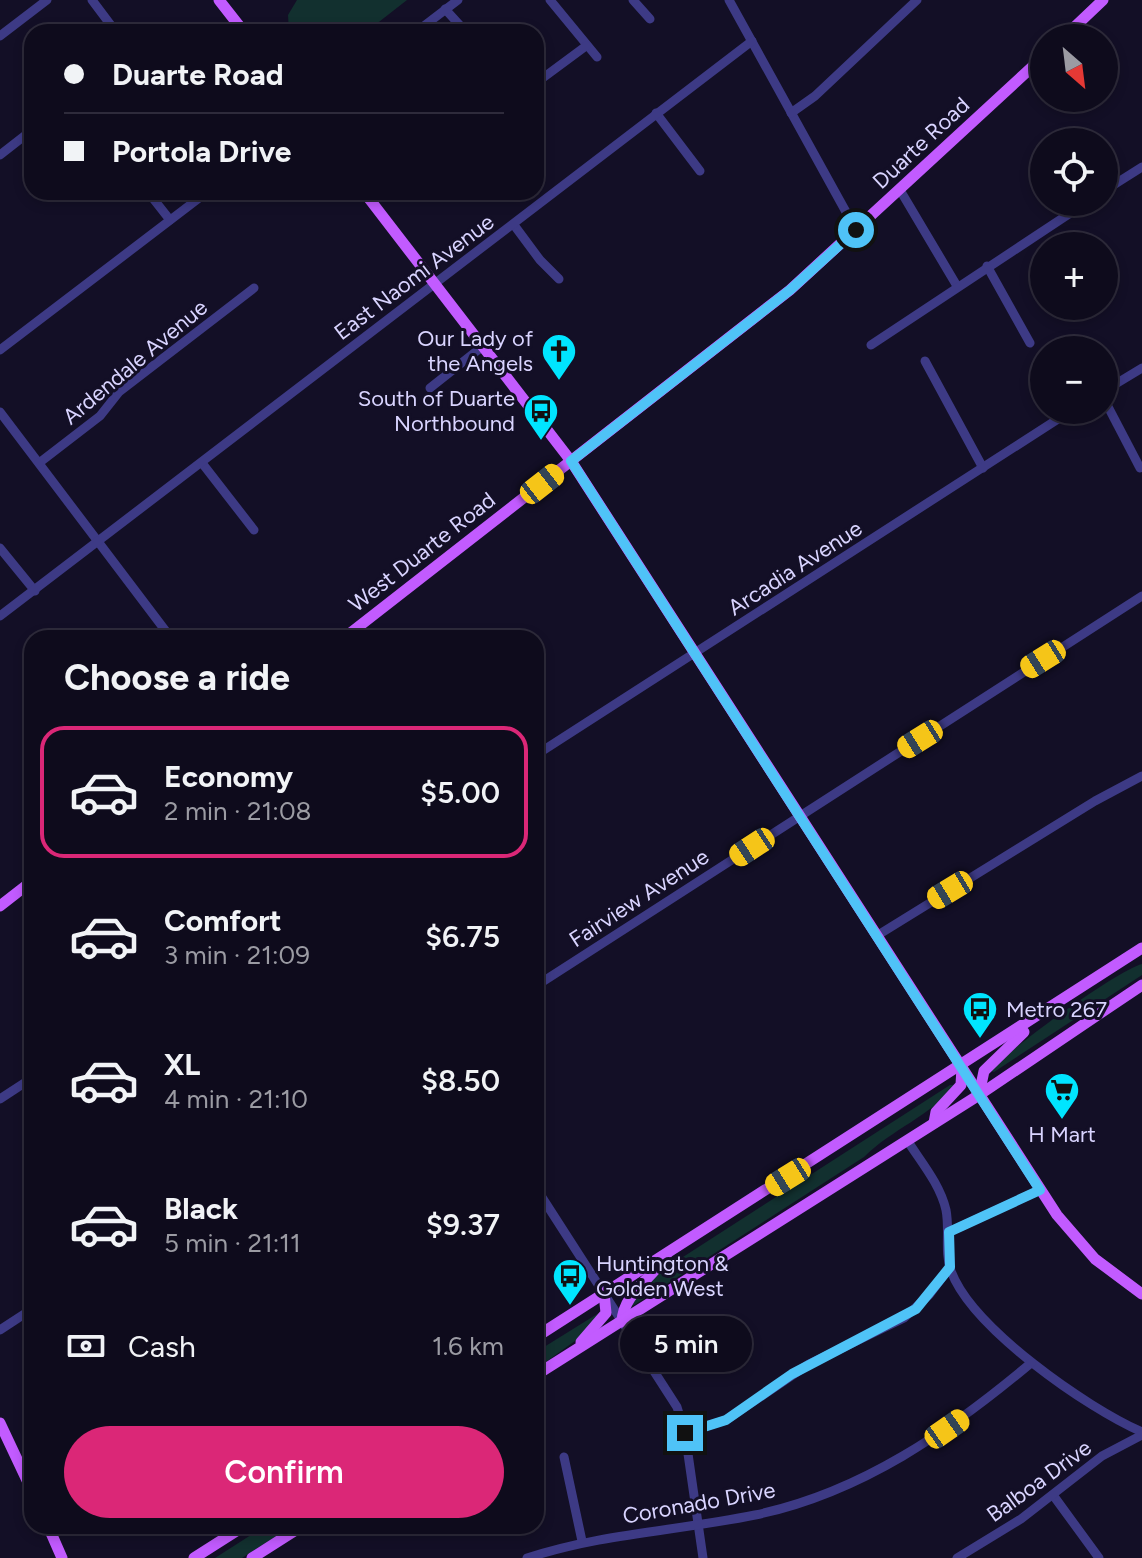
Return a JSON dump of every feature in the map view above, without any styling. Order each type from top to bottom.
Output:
[{"type":"main road","points":[[219,0],[238,24]]},
{"type":"main road","points":[[1078,24],[1103,0]]},
{"type":"main road","name":"Duarte Road","points":[[752,320],[856,230],[1030,69]]},
{"type":"main road","points":[[370,200],[571,461],[1040,1190],[1082,1246],[1142,1294]]},
{"type":"main road","name":"West Duarte Road","points":[[354,630],[752,320]]},
{"type":"main road","points":[[0,906],[24,887]]},
{"type":"main road","points":[[544,1332],[962,1067],[1142,948]]},
{"type":"main road","points":[[544,1370],[979,1095],[1142,985]]},
{"type":"main road","points":[[979,1095],[984,1071],[1034,1019]]},
{"type":"main road","points":[[934,1123],[936,1112],[961,1085],[962,1067]]},
{"type":"main road","points":[[622,1322],[623,1308],[628,1300],[656,1274],[669,1252]]},
{"type":"main road","points":[[573,1352],[606,1313],[604,1293]]},
{"type":"main road","points":[[0,1423],[24,1474]]},
{"type":"main road","points":[[52,1534],[62,1558]]},
{"type":"main road","points":[[194,1558],[232,1534]]},
{"type":"main road","points":[[252,1558],[290,1534]]},
{"type":"street","points":[[0,36],[47,0]]},
{"type":"street","points":[[92,0],[110,24]]},
{"type":"street","points":[[426,24],[458,0]]},
{"type":"street","points":[[550,0],[597,57]]},
{"type":"street","points":[[633,0],[650,19]]},
{"type":"street","points":[[729,0],[856,230]]},
{"type":"street","points":[[791,113],[815,96],[917,0]]},
{"type":"street","points":[[445,9],[459,24]]},
{"type":"street","name":"East Naomi Avenue","points":[[0,616],[752,41]]},
{"type":"street","points":[[544,77],[586,46]]},
{"type":"street","points":[[656,113],[700,171]]},
{"type":"street","points":[[0,155],[24,136]]},
{"type":"street","points":[[1118,182],[1142,167]]},
{"type":"street","points":[[900,190],[957,286]]},
{"type":"street","points":[[154,200],[170,220]]},
{"type":"street","points":[[0,350],[196,200]]},
{"type":"street","points":[[871,345],[1065,216]]},
{"type":"street","points":[[514,225],[540,260],[559,279]]},
{"type":"street","points":[[987,266],[1030,343]]},
{"type":"street","name":"Ardendale Avenue","points":[[39,463],[100,416],[119,392],[254,288]]},
{"type":"street","points":[[430,388],[483,346]]},
{"type":"street","points":[[925,361],[983,468]]},
{"type":"street","points":[[1118,383],[1142,368]]},
{"type":"street","points":[[0,412],[165,630]]},
{"type":"street","name":"Arcadia Avenue","points":[[544,750],[1051,424]]},
{"type":"street","points":[[1117,424],[1140,468]]},
{"type":"street","points":[[202,463],[254,530]]},
{"type":"street","points":[[0,548],[35,591]]},
{"type":"street","name":"Fairview Avenue","points":[[544,981],[1142,596]]},
{"type":"street","points":[[878,935],[1095,801],[1142,776]]},
{"type":"street","points":[[0,1099],[24,1083]]},
{"type":"street","points":[[907,1140],[941,1195],[949,1232],[950,1267],[976,1307],[1031,1363],[1142,1434]]},
{"type":"street","points":[[949,1232],[1040,1190]]},
{"type":"street","points":[[544,1200],[672,1397],[685,1433],[703,1558]]},
{"type":"street","points":[[685,1433],[726,1420],[809,1364],[904,1318],[929,1295],[950,1267]]},
{"type":"street","points":[[0,1330],[24,1314]]},
{"type":"street","name":"Coronado Drive","points":[[527,1558],[582,1541],[777,1509],[881,1469],[960,1420],[1031,1363]]},
{"type":"street","name":"Balboa Drive","points":[[959,1558],[1053,1495],[1102,1456],[1142,1434]]},
{"type":"street","points":[[564,1457],[582,1541]]},
{"type":"street","points":[[1053,1495],[1099,1558]]},
{"type":"green space","points":[[297,0],[407,0],[376,24],[289,24],[288,15]]},
{"type":"green space","points":[[1142,964],[1142,975],[994,1072],[991,1071],[1063,1012],[1110,980]]},
{"type":"green space","points":[[950,1085],[955,1085],[935,1105],[864,1157],[631,1307],[640,1290],[669,1266]]},
{"type":"green space","points":[[602,1311],[586,1333],[544,1363],[544,1347]]},
{"type":"green space","points":[[252,1534],[280,1534],[242,1558],[215,1558]]},
{"type":"place","name":"Our Lady of the Angels","points":[[559,382]]},
{"type":"place","name":"South of Duarte Northbound","points":[[541,442]]},
{"type":"place","name":"Metro 267","points":[[980,1040]]},
{"type":"place","name":"H Mart","points":[[1062,1121]]},
{"type":"place","name":"Huntington & Golden West","points":[[570,1307]]},
{"type":"route","points":[[685,1433],[740,1413],[809,1364],[904,1318],[929,1295],[950,1267],[949,1232],[969,1226],[996,1208],[1040,1190],[780,781],[571,461],[790,290],[856,230]]}]
